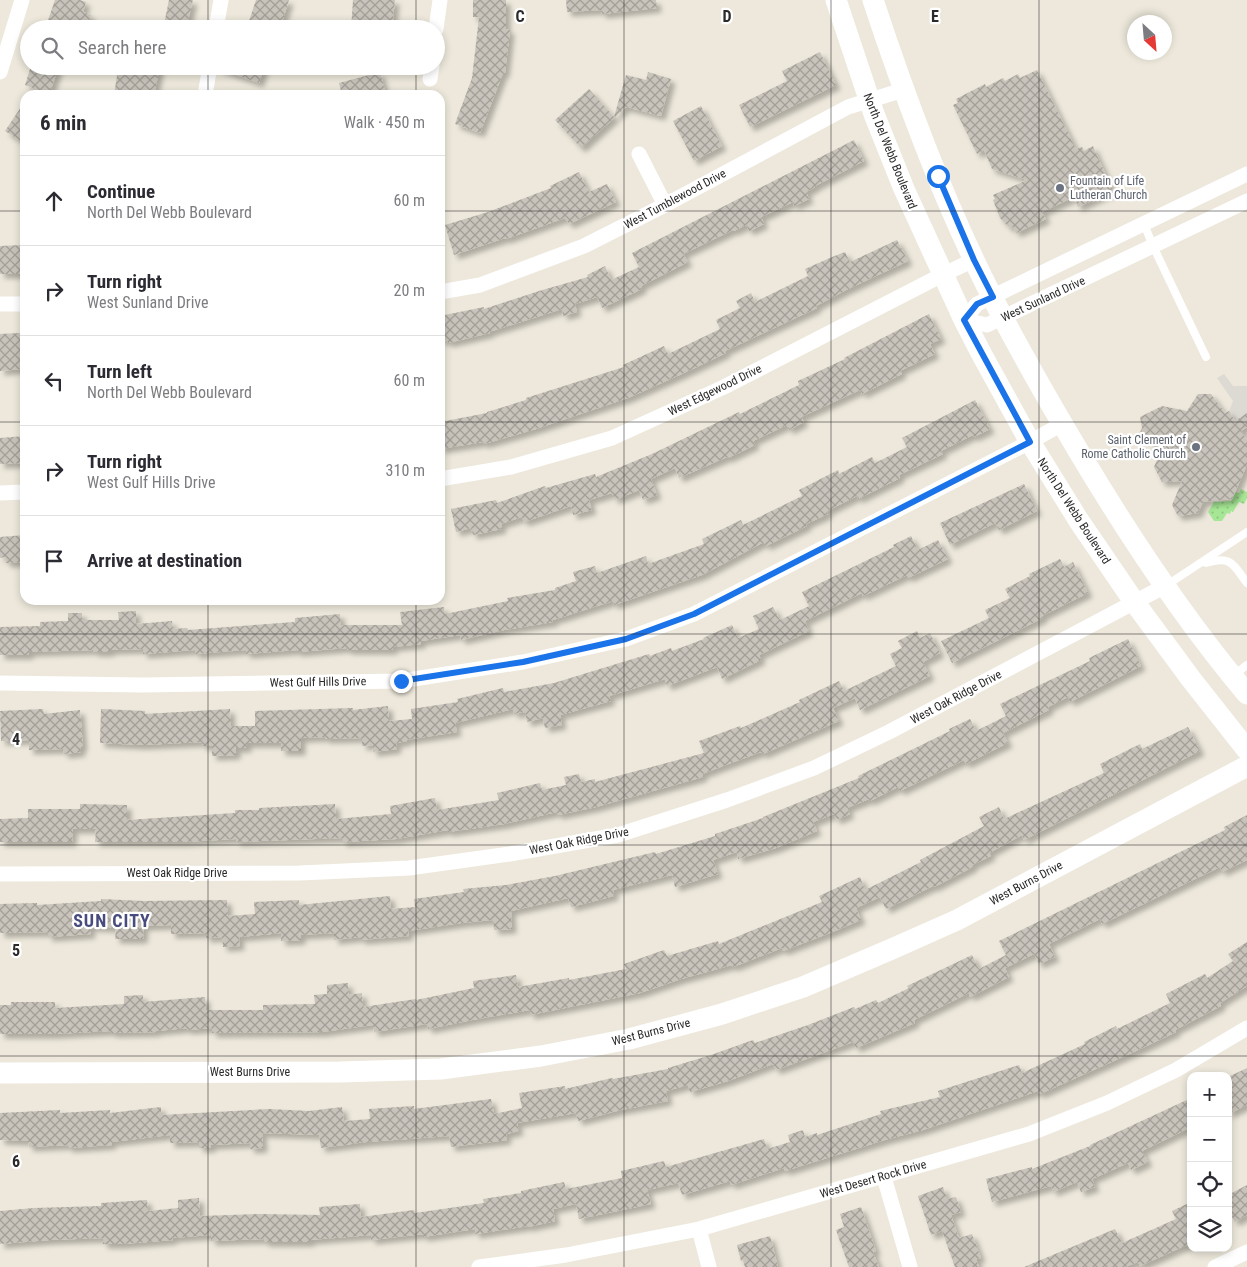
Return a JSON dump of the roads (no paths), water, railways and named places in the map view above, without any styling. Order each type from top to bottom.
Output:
[{"type":"street","points":[[0,72],[22,0]]},
{"type":"street","points":[[218,20],[221,0]]},
{"type":"street","points":[[437,20],[440,0]]},
{"type":"street","name":"North Del Webb Boulevard","points":[[836,0],[870,101],[904,189],[964,320],[1030,442],[1079,521],[1135,603],[1191,679],[1247,750]]},
{"type":"street","points":[[873,0],[903,90],[974,260],[993,297],[1062,424],[1107,500],[1165,586],[1240,671],[1247,694]]},
{"type":"street","points":[[206,90],[208,75]]},
{"type":"street","name":"West Tumblewood Drive","points":[[445,291],[480,285],[584,246],[848,107],[903,90]]},
{"type":"street","points":[[639,154],[665,205]]},
{"type":"street","name":"West Sunland Drive","points":[[1247,174],[977,304],[964,320],[987,325],[1247,201]]},
{"type":"street","name":"West Edgewood Drive","points":[[445,478],[511,467],[612,438],[724,388],[974,260]]},
{"type":"street","points":[[0,304],[20,304]]},
{"type":"street","name":"West Gulf Hills Drive","points":[[0,683],[143,685],[401,681],[523,662],[626,639],[694,614],[1062,424]]},
{"type":"street","points":[[0,493],[20,492]]},
{"type":"street","name":"West Oak Ridge Drive","points":[[0,874],[300,873],[409,868],[510,854],[618,835],[727,800],[814,768],[889,732],[1165,586]]},
{"type":"street","name":"West Burns Drive","points":[[0,1074],[340,1072],[441,1069],[541,1056],[630,1039],[722,1014],[803,987],[894,948],[957,920],[1247,766]]},
{"type":"street","name":"West Desert Rock Drive","points":[[479,1267],[566,1255],[699,1229],[1029,1134],[1106,1103],[1176,1070],[1247,1028]]},
{"type":"street","points":[[884,1177],[910,1267]]},
{"type":"street","points":[[699,1229],[709,1267]]},
{"type":"street","points":[[1215,1267],[1247,1252]]},
{"type":"lane","points":[[1144,224],[1206,357]]},
{"type":"lane","points":[[1165,586],[1247,532]]},
{"type":"lane","points":[[1200,564],[1218,559],[1226,560],[1232,563],[1247,583]]},
{"type":"place","name":"Fountain of Life Lutheran Church","points":[[1060,188]]},
{"type":"place","name":"Saint Clement of Rome Catholic Church","points":[[1196,447]]},
{"type":"district","name":"SUN CITY","points":[[112,921]]}]
